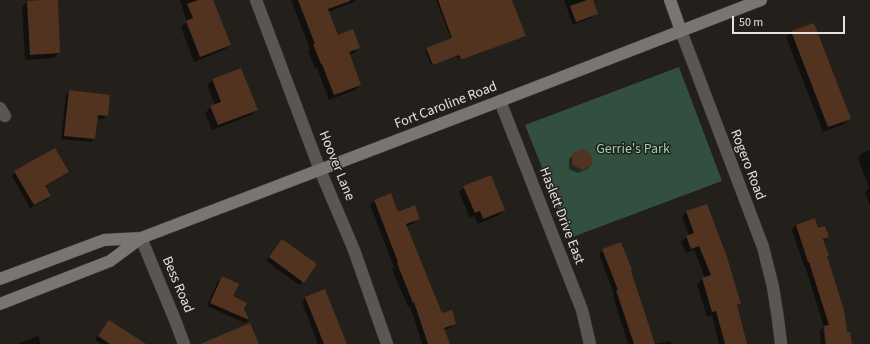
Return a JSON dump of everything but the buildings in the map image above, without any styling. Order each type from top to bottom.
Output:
[{"type":"street","name":"Hoover Lane","points":[[256,0],[320,170],[354,250],[387,344]]},
{"type":"street","name":"Rogero Road","points":[[670,0],[762,247],[773,287],[781,344]]},
{"type":"street","name":"Fort Caroline Road","points":[[0,304],[110,261],[140,238],[761,0]]},
{"type":"street","name":"Haslett Drive East","points":[[500,101],[582,310],[590,344]]},
{"type":"street","name":"Fort Caroline Road","points":[[0,279],[104,240],[140,238]]},
{"type":"street","name":"Bess Road","points":[[140,238],[184,344]]},
{"type":"green space","name":"Gerrie's Park","points":[[679,67],[722,181],[570,238],[525,125]]}]
